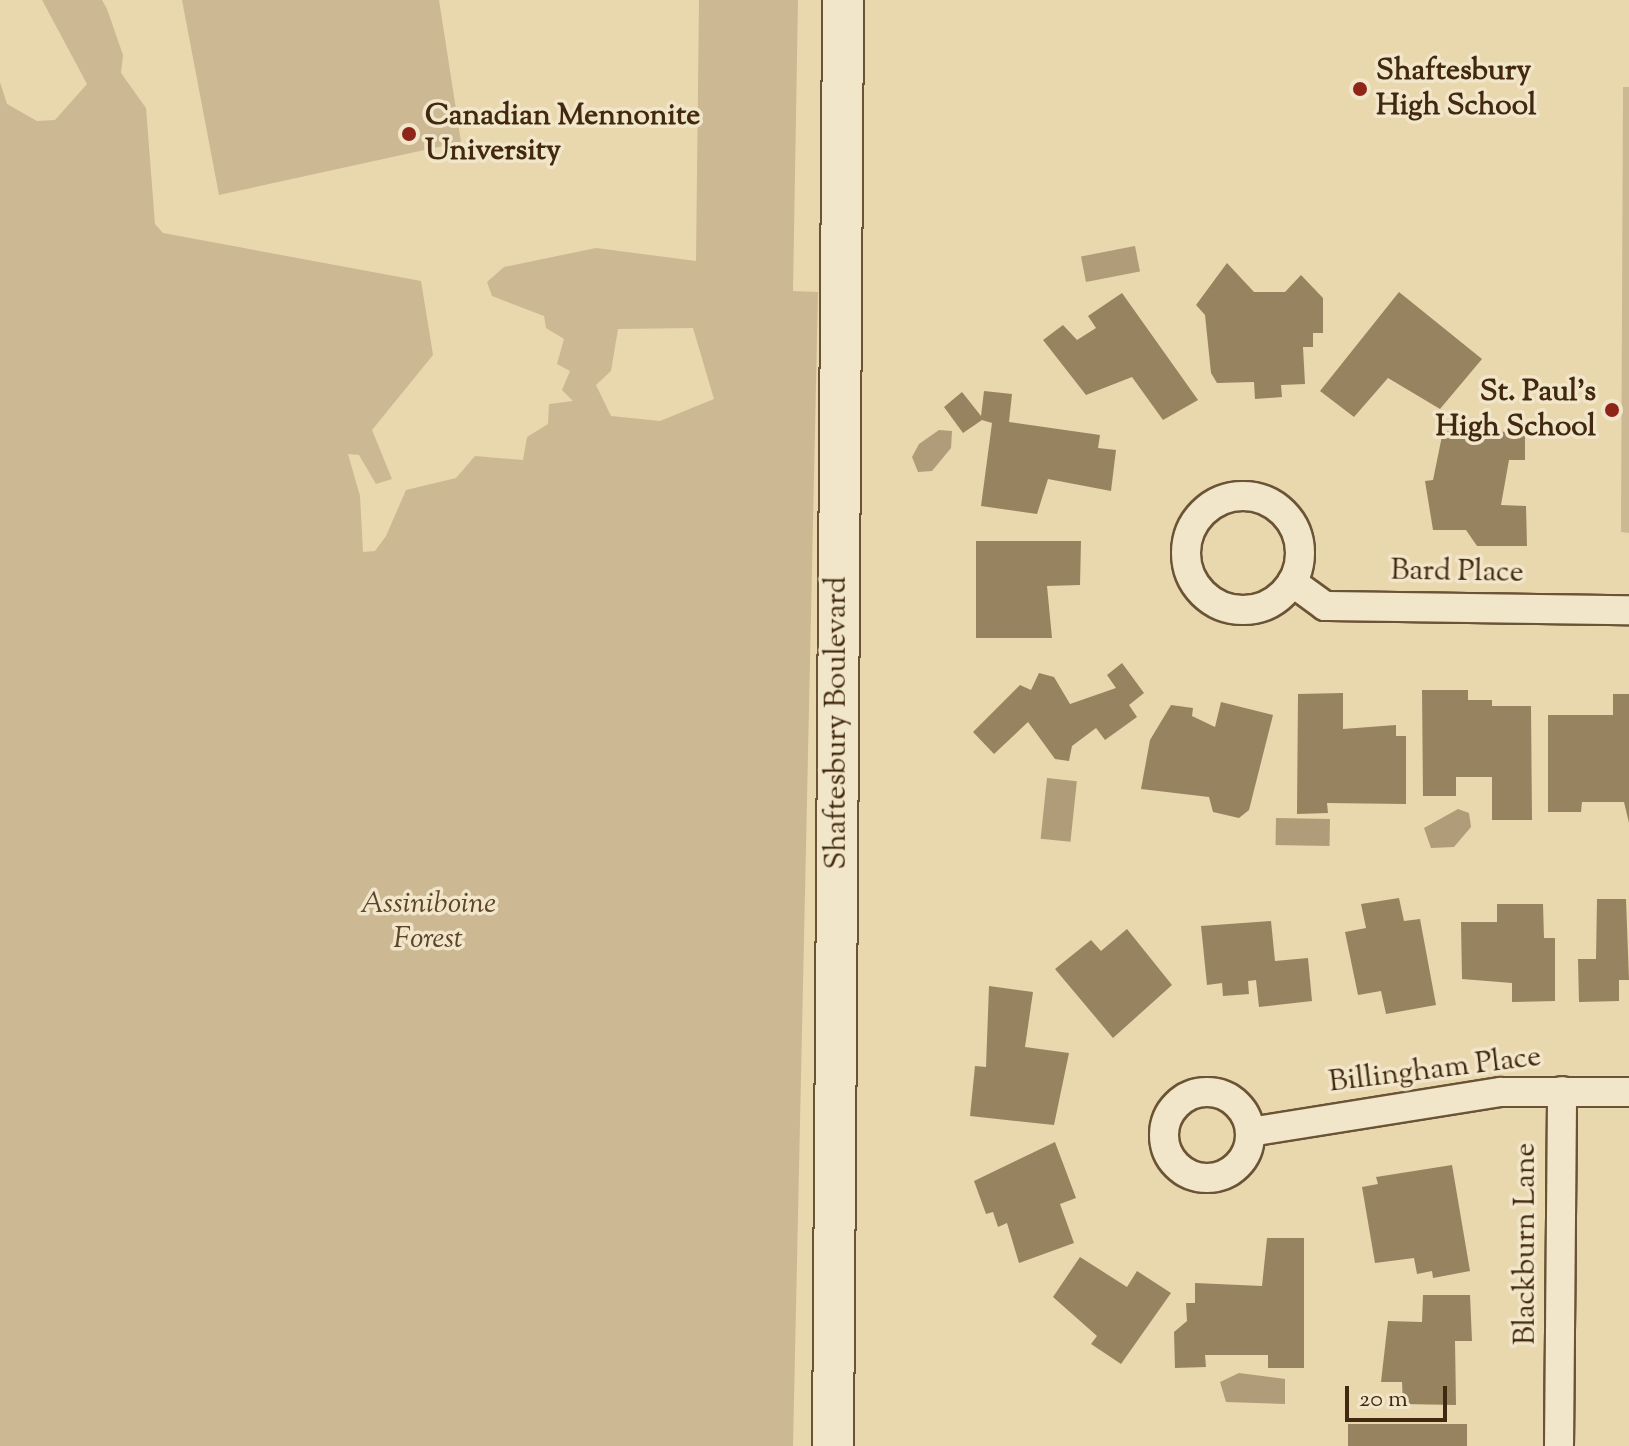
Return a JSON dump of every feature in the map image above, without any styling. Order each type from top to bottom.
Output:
[{"type":"street","name":"Shaftesbury Boulevard","points":[[833,1446],[843,0]]},
{"type":"street","points":[[1233,496],[1272,503],[1297,533],[1301,556],[1292,582],[1258,609],[1218,605],[1188,570],[1190,531],[1201,514],[1233,496]]},
{"type":"street","name":"Bard Place","points":[[1292,582],[1325,606],[1629,610]]},
{"type":"street","name":"Blackburn Lane","points":[[1559,1446],[1562,1091]]},
{"type":"street","name":"Billingham Place","points":[[1250,1132],[1501,1092],[1629,1092]]},
{"type":"green space","name":"Assiniboine Forest","points":[[42,0],[102,0],[107,9],[123,55],[121,73],[146,108],[155,224],[163,233],[421,281],[433,355],[372,430],[392,479],[376,484],[359,455],[348,454],[360,496],[363,552],[375,551],[386,536],[406,490],[456,478],[475,456],[523,460],[527,437],[548,424],[549,404],[573,401],[562,390],[570,371],[557,364],[564,339],[546,328],[544,316],[492,296],[487,282],[504,267],[596,248],[696,261],[699,0],[798,0],[793,291],[818,292],[793,1446],[0,1446],[0,82],[7,104],[37,121],[55,120],[87,84]],"holes":[[[693,328],[714,399],[660,421],[611,416],[596,385],[611,371],[618,329]]]},
{"type":"green space","points":[[182,0],[439,0],[461,142],[219,195]]},
{"type":"green space","points":[[1623,87],[1629,87],[1629,533],[1621,532]]},
{"type":"shaded area","points":[[1135,246],[1140,272],[1086,282],[1081,256]]},
{"type":"shaded area","points":[[939,430],[952,431],[951,448],[932,471],[918,472],[912,457],[919,444]]},
{"type":"shaded area","points":[[1047,778],[1077,781],[1070,842],[1041,839]]},
{"type":"shaded area","points":[[1458,809],[1469,813],[1471,827],[1454,847],[1431,848],[1424,828]]},
{"type":"shaded area","points":[[1276,818],[1330,819],[1330,846],[1276,845]]},
{"type":"shaded area","points":[[1239,1373],[1285,1379],[1285,1404],[1226,1402],[1220,1382]]},
{"type":"building","points":[[1227,263],[1254,292],[1285,292],[1301,275],[1323,298],[1323,333],[1313,333],[1313,347],[1303,347],[1305,384],[1281,385],[1282,397],[1255,399],[1254,382],[1217,383],[1211,373],[1205,315],[1196,305]]},
{"type":"building","points":[[1399,292],[1482,359],[1440,409],[1388,378],[1354,417],[1320,391]]},
{"type":"building","points":[[1122,293],[1198,400],[1163,420],[1132,377],[1086,395],[1043,340],[1063,325],[1077,340],[1096,328],[1088,316]]},
{"type":"building","points":[[984,391],[1012,394],[1009,422],[1100,435],[1098,448],[1116,450],[1111,491],[1048,479],[1037,514],[981,506],[992,423],[982,420],[963,433],[944,407],[962,392],[981,416]]},
{"type":"building","points":[[1443,431],[1525,432],[1525,460],[1509,460],[1501,505],[1526,506],[1527,546],[1477,546],[1466,530],[1433,530],[1425,481],[1433,480]]},
{"type":"building","points":[[976,541],[1081,541],[1080,585],[1047,586],[1052,638],[976,638]]},
{"type":"building","points":[[1122,663],[1144,693],[1129,705],[1137,717],[1105,740],[1096,728],[1072,746],[1069,761],[1055,759],[1028,722],[994,754],[973,732],[1020,685],[1031,690],[1039,673],[1054,677],[1070,704],[1116,688],[1107,675]]},
{"type":"building","points":[[1422,690],[1468,690],[1468,700],[1492,700],[1492,706],[1531,706],[1532,820],[1492,820],[1492,777],[1456,777],[1456,796],[1423,796]]},
{"type":"building","points":[[1343,693],[1343,729],[1396,725],[1396,736],[1406,736],[1406,804],[1327,803],[1328,813],[1297,814],[1298,694]]},
{"type":"building","points":[[1613,694],[1629,694],[1629,823],[1624,802],[1582,802],[1581,812],[1548,812],[1548,715],[1613,715]]},
{"type":"building","points":[[1221,702],[1273,715],[1249,810],[1239,818],[1213,812],[1209,797],[1141,789],[1150,740],[1171,705],[1193,708],[1192,716],[1215,727]]},
{"type":"building","points":[[1399,898],[1404,921],[1420,919],[1436,1005],[1386,1014],[1381,991],[1358,995],[1345,932],[1366,928],[1361,904]]},
{"type":"building","points":[[1597,899],[1626,899],[1629,980],[1619,980],[1619,1001],[1579,1002],[1578,959],[1596,959]]},
{"type":"building","points":[[1497,904],[1543,904],[1544,938],[1555,938],[1555,1001],[1512,1002],[1512,983],[1462,979],[1461,922],[1497,922]]},
{"type":"building","points":[[1271,921],[1275,961],[1308,958],[1312,1001],[1259,1007],[1256,980],[1248,981],[1249,994],[1223,996],[1222,983],[1207,985],[1201,926]]},
{"type":"building","points":[[1127,929],[1172,985],[1113,1038],[1055,969],[1091,940],[1101,951]]},
{"type":"building","points":[[989,986],[1033,992],[1025,1047],[1069,1053],[1054,1125],[970,1116],[975,1066],[986,1067]]},
{"type":"building","points":[[1055,1142],[1076,1198],[1060,1204],[1074,1243],[1019,1263],[1007,1223],[998,1227],[993,1212],[986,1214],[974,1181]]},
{"type":"building","points":[[1452,1165],[1470,1271],[1433,1278],[1432,1271],[1417,1274],[1414,1258],[1375,1263],[1362,1187],[1378,1184],[1376,1177]]},
{"type":"building","points":[[1267,1238],[1304,1238],[1304,1368],[1268,1368],[1268,1355],[1205,1355],[1206,1367],[1175,1368],[1174,1332],[1187,1321],[1186,1303],[1195,1303],[1195,1283],[1262,1286]]},
{"type":"building","points":[[1080,1257],[1127,1287],[1137,1271],[1171,1293],[1121,1364],[1091,1344],[1097,1336],[1053,1297]]},
{"type":"building","points":[[1423,1295],[1470,1295],[1472,1341],[1455,1341],[1456,1405],[1403,1404],[1402,1382],[1381,1382],[1388,1321],[1422,1322]]},
{"type":"building","points":[[1348,1424],[1467,1424],[1467,1446],[1348,1446]]},
{"type":"place","name":"Shaftesbury High School","points":[[1360,89]]},
{"type":"place","name":"Canadian Mennonite University","points":[[409,134]]},
{"type":"place","name":"St. Paul's High School","points":[[1612,410]]}]
